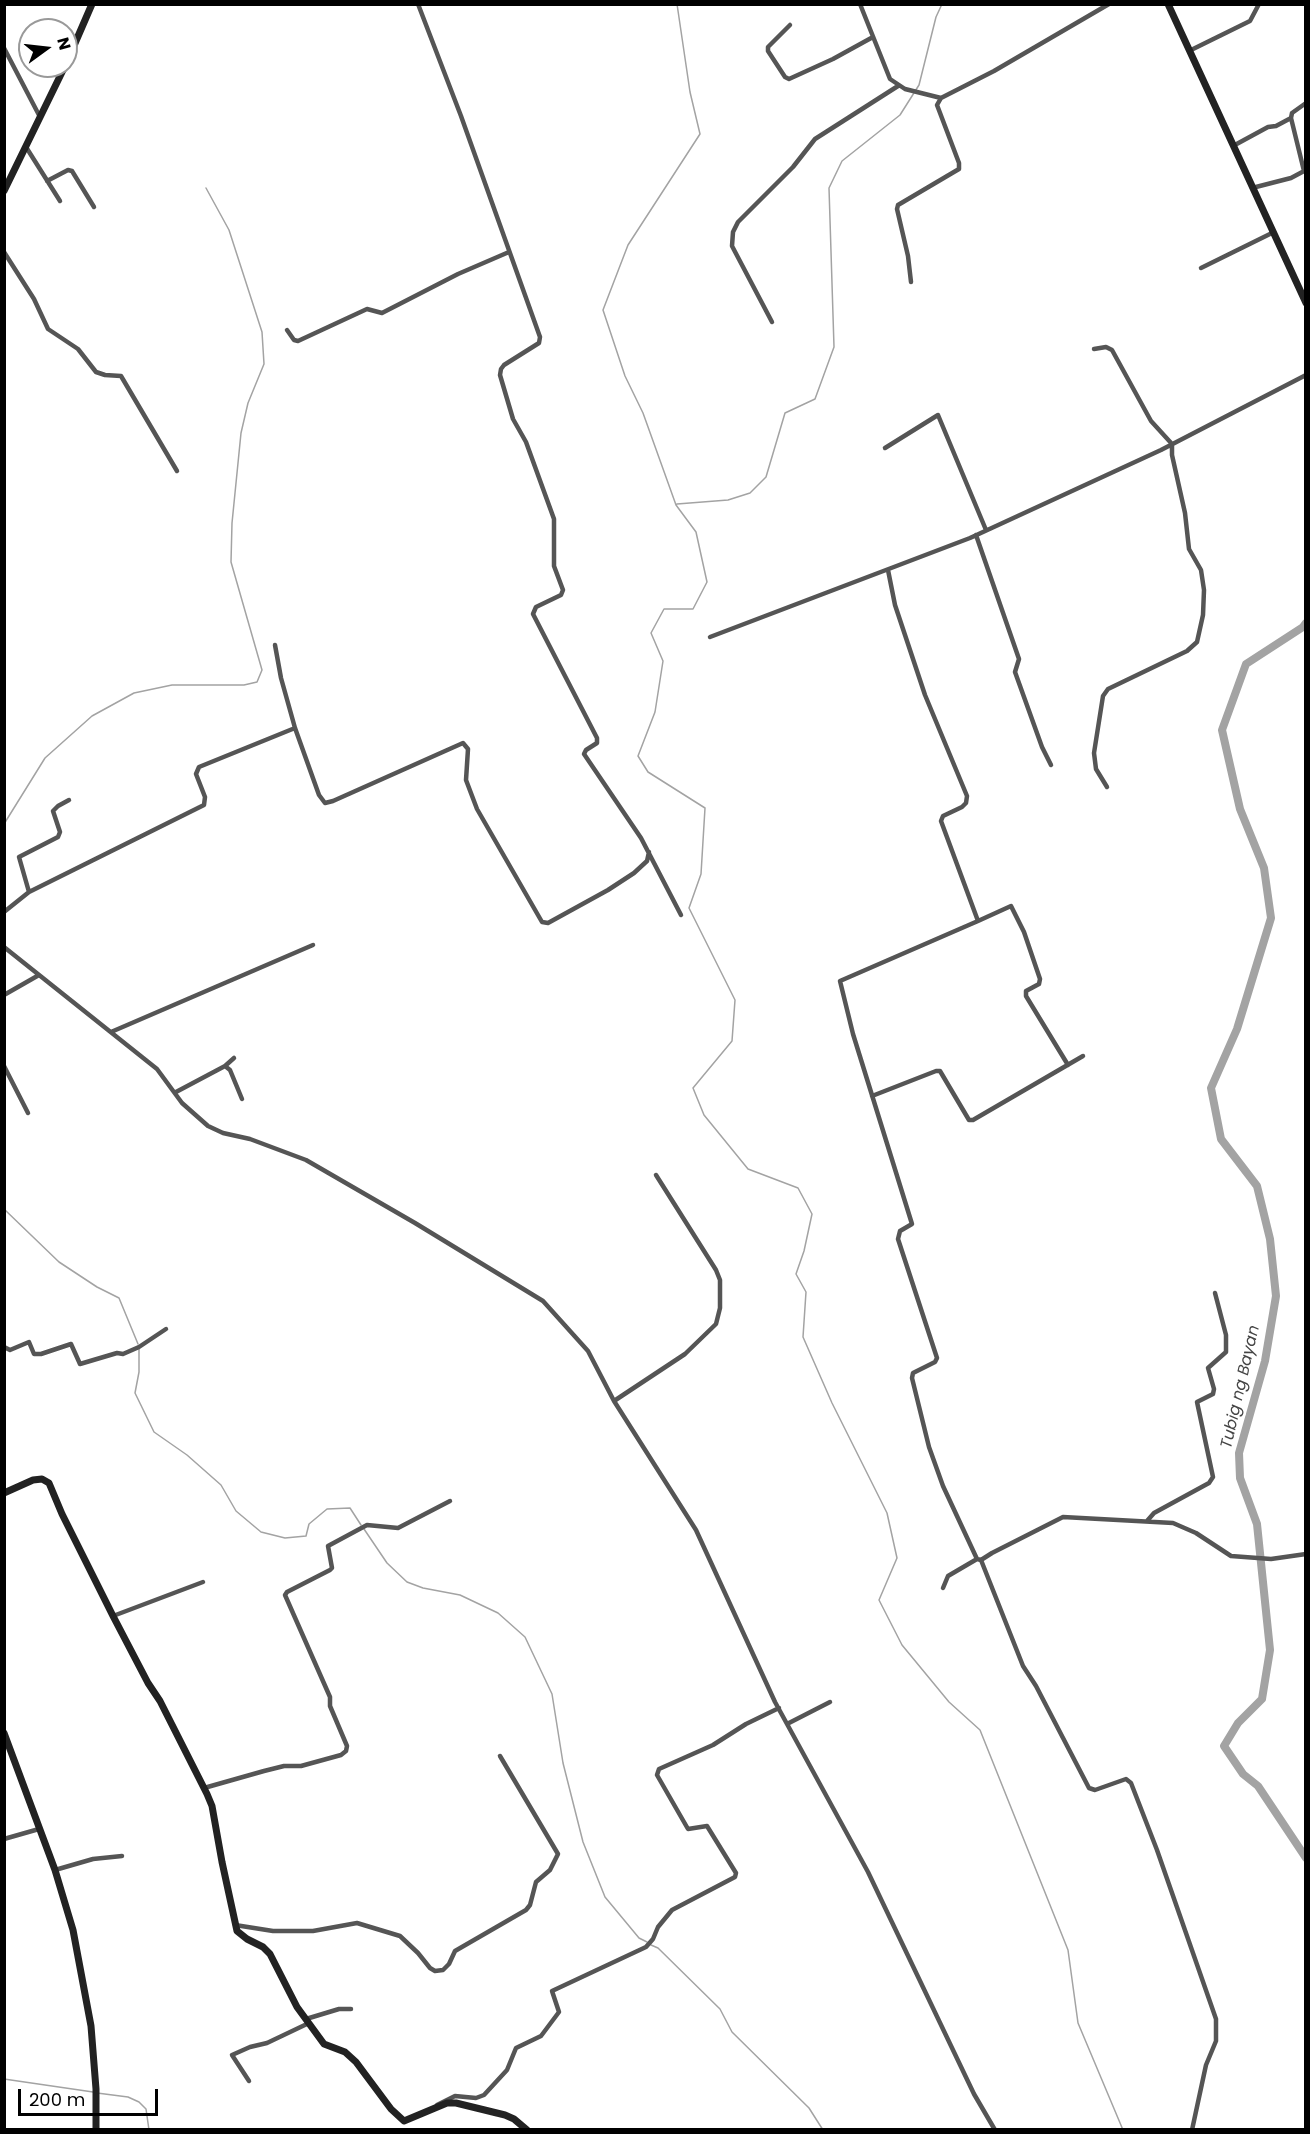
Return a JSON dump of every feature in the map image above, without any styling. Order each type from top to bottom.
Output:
[{"type":"street","points":[[78,36],[92,4]]},
{"type":"street","points":[[860,4],[891,79],[905,89],[941,98]]},
{"type":"street","points":[[911,282],[898,205],[959,169],[959,163],[937,105],[941,98],[994,71],[1109,4]]},
{"type":"street","points":[[1168,4],[1305,303]]},
{"type":"street","points":[[1190,51],[1250,21],[1259,4]]},
{"type":"street","points":[[421,5],[540,337],[539,343],[504,365],[500,375],[513,419],[526,442],[554,519],[554,566],[563,590],[561,595],[536,607],[534,614],[597,738],[597,743],[584,754],[641,838],[681,915]]},
{"type":"street","points":[[790,25],[768,47],[768,51],[785,77],[789,79],[873,37]]},
{"type":"street","points":[[4,48],[40,117]]},
{"type":"street","points":[[4,191],[59,78]]},
{"type":"street","points":[[772,322],[732,246],[733,232],[738,222],[793,167],[815,139],[898,86]]},
{"type":"street","points":[[1252,189],[1291,178],[1305,170],[1291,118],[1292,113],[1305,103]]},
{"type":"street","points":[[1233,146],[1268,127],[1276,126],[1291,118]]},
{"type":"street","points":[[26,147],[60,201]]},
{"type":"street","points":[[47,181],[68,170],[72,171],[94,207]]},
{"type":"street","points":[[1201,268],[1272,233]]},
{"type":"street","points":[[4,252],[34,300],[48,329],[78,349],[96,372],[121,376],[177,471]]},
{"type":"street","points":[[286,330],[294,340],[298,341],[367,309],[382,313],[458,274],[509,252]]},
{"type":"street","points":[[1094,349],[1106,347],[1112,350],[1151,422],[1172,444],[1172,455],[1185,513],[1189,549],[1201,570],[1204,590],[1203,615],[1197,642],[1187,651],[1108,689],[1103,696],[1094,753],[1096,769],[1107,787]]},
{"type":"street","points":[[710,637],[976,535],[1172,444],[1305,375]]},
{"type":"street","points":[[885,448],[939,415],[986,530]]},
{"type":"street","points":[[976,535],[1019,659],[1016,672],[1042,747],[1051,765]]},
{"type":"street","points":[[888,570],[895,605],[925,696],[967,796],[962,807],[943,816],[941,821],[978,921]]},
{"type":"street","points":[[275,645],[281,678],[295,728],[319,795],[325,803],[463,743],[468,749],[466,780],[477,809],[542,922],[548,923],[634,873],[647,861],[649,852]]},
{"type":"street","points":[[4,912],[29,892],[200,807],[205,801],[196,774],[199,767],[295,728]]},
{"type":"street","points":[[29,892],[19,857],[58,837],[60,832],[53,811],[69,800]]},
{"type":"street","points":[[1068,1065],[1026,996],[1026,991],[1039,984],[1040,979],[1024,932],[1011,906],[840,981],[853,1034],[912,1224],[900,1231],[898,1239],[937,1352],[935,1362],[917,1370],[913,1373],[912,1378],[929,1447],[943,1486],[979,1560],[1023,1666],[1089,1788],[1095,1790],[1126,1779],[1131,1783],[1216,2019],[1216,2041],[1206,2065],[1192,2130]]},
{"type":"street","points":[[111,1032],[314,945]]},
{"type":"street","points":[[4,947],[157,1069],[182,1103],[208,1126],[223,1133],[250,1138],[306,1160],[543,1301],[588,1351],[614,1401],[696,1530],[778,1708],[868,1872],[974,2094],[995,2130]]},
{"type":"street","points":[[4,995],[39,975]]},
{"type":"street","points":[[872,1096],[940,1071],[969,1120],[973,1120],[1083,1056]]},
{"type":"street","points":[[176,1092],[225,1066],[234,1058]]},
{"type":"street","points":[[4,1066],[28,1113]]},
{"type":"street","points":[[225,1066],[230,1070],[242,1099]]},
{"type":"street","points":[[614,1401],[685,1354],[716,1324],[720,1308],[720,1280],[716,1270],[656,1175]]},
{"type":"street","points":[[1147,1521],[1154,1513],[1209,1483],[1213,1477],[1197,1402],[1213,1394],[1214,1389],[1208,1368],[1226,1352],[1226,1335],[1215,1293]]},
{"type":"street","points":[[4,1347],[10,1350],[29,1342],[34,1354],[41,1354],[71,1344],[80,1364],[117,1353],[123,1354],[139,1347],[166,1329]]},
{"type":"street","points":[[4,1493],[33,1480],[42,1479],[49,1483],[113,1616],[160,1701],[212,1806],[237,1931],[270,1954],[297,2007],[324,2044],[345,2052],[357,2062],[391,2109],[404,2121],[412,2119],[447,2098],[455,2096],[476,2098],[484,2095],[507,2070],[516,2048],[541,2036],[559,2012],[552,1991],[646,1947],[654,1939],[658,1927],[672,1910],[735,1877],[736,1873],[707,1826],[688,1830],[657,1775],[659,1769],[713,1745],[746,1724],[778,1708]]},
{"type":"street","points":[[204,1788],[264,1771],[301,1766],[341,1755],[346,1751],[347,1746],[330,1706],[330,1697],[285,1595],[286,1592],[332,1568],[328,1546],[367,1525],[398,1528],[450,1501]]},
{"type":"street","points":[[943,1588],[948,1576],[1063,1517],[1173,1523],[1196,1533],[1231,1556],[1271,1559],[1305,1554]]},
{"type":"street","points":[[113,1616],[203,1582]]},
{"type":"street","points":[[787,1724],[830,1702]]},
{"type":"street","points":[[4,1733],[55,1870],[73,1930],[91,2026],[96,2088],[96,2130]]},
{"type":"street","points":[[235,1925],[273,1931],[313,1931],[357,1923],[400,1936],[430,1968],[435,1971],[443,1970],[449,1964],[455,1951],[526,1910],[530,1905],[536,1882],[550,1870],[558,1854],[500,1756]]},
{"type":"street","points":[[4,1839],[39,1829]]},
{"type":"street","points":[[55,1870],[93,1859],[122,1856]]},
{"type":"street","points":[[249,2081],[232,2055],[267,2043],[307,2021],[339,2010],[351,2009]]},
{"type":"street","points":[[429,2109],[447,2103],[456,2103],[505,2115],[528,2130]]},
{"type":"waterway","points":[[677,4],[690,92],[700,134],[628,245],[603,310],[625,376],[643,413],[676,505],[696,532],[707,582],[693,609],[664,609],[651,633],[663,661],[655,712],[638,756],[648,772],[705,808],[701,874],[689,908],[735,1000],[732,1041],[693,1088],[704,1115],[748,1169],[798,1188],[812,1214],[804,1251],[796,1274],[806,1292],[803,1337],[832,1403],[887,1513],[897,1558],[879,1600],[902,1645],[949,1702],[980,1730],[1068,1950],[1078,2023],[1123,2130]]},
{"type":"waterway","points":[[677,504],[728,500],[750,493],[766,477],[785,413],[815,399],[834,347],[829,188],[842,161],[900,115],[919,85],[936,17],[942,4]]},
{"type":"waterway","points":[[4,824],[45,758],[92,716],[134,693],[172,685],[244,685],[257,682],[262,670],[231,562],[232,523],[241,433],[248,403],[264,364],[262,332],[229,230],[206,188]]},
{"type":"waterway","name":"Tubig ng Bayan","points":[[1306,623],[1246,664],[1222,730],[1240,809],[1264,868],[1271,918],[1237,1029],[1211,1088],[1221,1139],[1257,1186],[1270,1239],[1276,1296],[1265,1361],[1239,1453],[1240,1478],[1257,1524],[1270,1650],[1262,1699],[1238,1723],[1224,1746],[1243,1774],[1258,1786],[1306,1858]]},
{"type":"waterway","points":[[4,1209],[59,1262],[97,1287],[119,1298],[138,1344]]},
{"type":"waterway","points":[[139,1349],[139,1372],[135,1393],[154,1432],[187,1455],[221,1485],[236,1511],[261,1532],[285,1538],[306,1536],[309,1524],[327,1509],[350,1508],[361,1525]]},
{"type":"waterway","points":[[364,1529],[387,1563],[407,1582],[423,1588],[460,1595],[498,1613],[525,1637],[552,1694],[563,1763],[583,1842],[605,1897],[639,1938],[647,1942]]},
{"type":"waterway","points":[[651,1945],[658,1948],[720,2009],[732,2032],[809,2108],[823,2130]]},
{"type":"waterway","points":[[4,2079],[93,2092]]},
{"type":"waterway","points":[[97,2093],[128,2097],[139,2102],[146,2109],[149,2130]]}]
